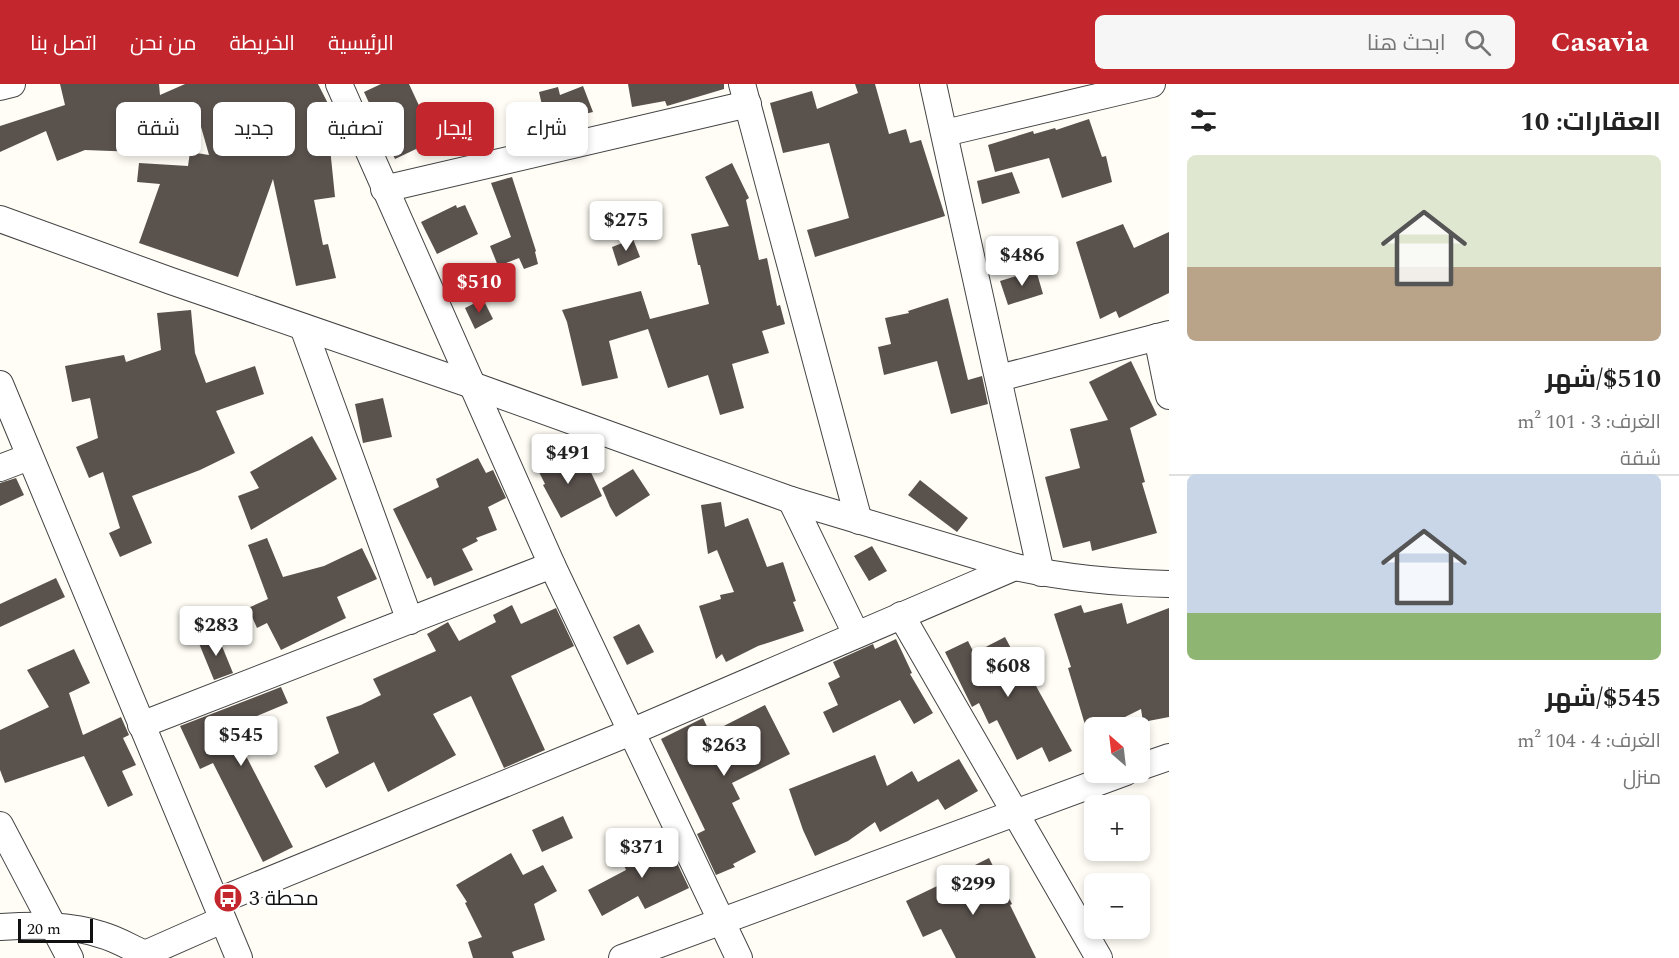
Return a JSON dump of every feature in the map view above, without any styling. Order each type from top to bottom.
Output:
[{"type":"street","points":[[0,87],[12,84]]},
{"type":"street","points":[[339,84],[552,565],[739,958]]},
{"type":"street","points":[[933,84],[1041,573]]},
{"type":"street","points":[[945,132],[1152,84]]},
{"type":"street","points":[[384,189],[745,94],[859,521]]},
{"type":"street","points":[[0,219],[791,500],[1041,573],[1132,583],[1169,584]]},
{"type":"street","points":[[303,327],[410,621]]},
{"type":"street","points":[[999,378],[1163,335],[1169,396]]},
{"type":"street","points":[[0,384],[238,958]]},
{"type":"street","points":[[0,468],[29,457]]},
{"type":"street","points":[[791,500],[856,634]]},
{"type":"street","points":[[141,725],[552,565]]},
{"type":"street","points":[[0,927],[53,927],[102,935],[140,956],[219,911],[1015,567]]},
{"type":"street","points":[[901,615],[1099,958]]},
{"type":"street","points":[[1150,764],[1169,757]]},
{"type":"street","points":[[622,958],[1096,783]]},
{"type":"street","points":[[0,825],[70,958]]},
{"type":"building","points":[[60,84],[159,84],[160,95],[185,84],[318,84],[327,102],[307,102],[307,156],[331,156],[335,197],[314,200],[323,245],[328,244],[336,278],[296,286],[273,179],[238,277],[139,243],[160,184],[137,182],[139,163],[188,166],[189,156],[209,155],[201,127],[201,102],[116,102],[116,151],[85,150],[57,161],[46,131],[0,152],[0,126],[65,105]]},
{"type":"building","points":[[381,84],[409,84],[417,102],[416,149],[404,155],[404,102],[369,102],[364,92]]},
{"type":"building","points":[[628,84],[724,84],[724,89],[667,106],[665,101],[632,107]]},
{"type":"building","points":[[855,84],[875,84],[889,134],[906,129],[910,143],[921,140],[945,216],[815,257],[807,230],[849,218],[829,143],[783,153],[770,103],[812,91],[817,109],[858,93]]},
{"type":"building","points":[[583,86],[593,112],[588,113],[588,102],[541,102],[539,92],[558,87],[560,95]]},
{"type":"building","points":[[1089,119],[1102,157],[1106,156],[1112,182],[1062,198],[1049,158],[995,172],[988,145],[1033,131],[1034,134],[1055,128],[1056,130]]},
{"type":"building","points":[[732,163],[749,198],[746,200],[759,260],[767,258],[777,306],[780,305],[785,324],[762,331],[769,353],[732,364],[744,408],[720,415],[708,375],[668,388],[648,329],[609,341],[618,378],[582,386],[562,310],[641,291],[650,319],[709,304],[691,234],[729,226],[705,177]]},
{"type":"building","points":[[1012,172],[1020,193],[982,204],[977,181]]},
{"type":"building","points":[[512,177],[536,251],[538,264],[524,269],[519,258],[498,266],[490,246],[511,237],[491,183]]},
{"type":"building","points":[[456,205],[457,208],[465,205],[478,234],[437,254],[421,222]]},
{"type":"building","points":[[1123,224],[1134,248],[1169,232],[1169,293],[1119,318],[1116,311],[1100,319],[1076,242]]},
{"type":"building","points":[[633,239],[640,257],[618,266],[612,247]]},
{"type":"building","points":[[1036,270],[1043,294],[1008,305],[1000,281]]},
{"type":"building","points":[[948,298],[968,380],[982,376],[988,404],[951,414],[937,361],[884,375],[878,347],[891,344],[885,318],[909,313],[908,311]]},
{"type":"building","points":[[483,299],[493,319],[475,329],[465,308]]},
{"type":"building","points":[[191,310],[195,353],[206,383],[255,366],[264,394],[216,411],[235,453],[200,470],[132,496],[152,543],[120,557],[109,533],[120,528],[103,472],[89,478],[76,447],[98,438],[90,398],[72,402],[65,366],[124,355],[126,362],[161,350],[157,313]]},
{"type":"building","points":[[1131,361],[1157,415],[1130,428],[1145,482],[1142,483],[1157,533],[1092,551],[1090,541],[1063,548],[1045,477],[1080,468],[1070,429],[1108,420],[1089,382]]},
{"type":"building","points":[[383,398],[392,437],[363,443],[355,404]]},
{"type":"building","points":[[312,436],[337,479],[251,530],[238,496],[259,488],[250,472]]},
{"type":"building","points":[[565,453],[574,472],[588,466],[602,496],[561,518],[543,485],[545,484],[536,466]]},
{"type":"building","points":[[478,458],[486,473],[493,470],[506,498],[488,507],[497,530],[476,538],[478,541],[462,549],[473,570],[434,586],[431,577],[427,579],[393,509],[439,487],[436,479]]},
{"type":"building","points":[[633,469],[650,495],[616,517],[602,488]]},
{"type":"building","points":[[16,478],[24,495],[0,506],[0,483]]},
{"type":"building","points":[[920,480],[968,518],[957,532],[908,495]]},
{"type":"building","points":[[721,502],[725,527],[748,518],[767,567],[783,562],[796,601],[793,602],[804,631],[758,646],[726,662],[722,654],[716,659],[699,606],[721,599],[720,595],[734,592],[717,550],[708,554],[701,505]]},
{"type":"building","points":[[267,538],[283,577],[324,566],[362,548],[377,579],[337,597],[346,618],[281,650],[267,623],[257,628],[248,608],[268,599],[248,545]]},
{"type":"building","points":[[872,546],[887,571],[869,581],[854,556]]},
{"type":"building","points":[[56,578],[65,597],[0,627],[0,604]]},
{"type":"building","points":[[1122,603],[1127,624],[1169,608],[1169,717],[1150,721],[1150,717],[1142,717],[1141,709],[1125,717],[1084,717],[1084,721],[1068,668],[1071,667],[1054,614],[1081,605],[1084,613]]},
{"type":"building","points":[[512,605],[521,624],[556,608],[574,646],[511,676],[545,750],[504,768],[471,696],[433,714],[456,755],[388,792],[374,762],[326,788],[314,766],[339,753],[326,717],[361,705],[381,695],[373,679],[436,651],[427,634],[448,622],[459,641],[496,622],[493,615]]},
{"type":"building","points":[[639,624],[654,652],[627,665],[613,637]]},
{"type":"building","points":[[217,634],[233,673],[214,680],[198,641]]},
{"type":"building","points":[[1005,637],[1027,679],[1031,677],[1072,751],[1049,762],[1042,747],[1017,760],[997,720],[989,724],[979,703],[972,707],[945,652],[968,641],[974,653]]},
{"type":"building","points":[[896,639],[912,673],[910,674],[933,713],[914,724],[900,700],[833,733],[823,712],[838,705],[828,683],[840,677],[833,662],[873,644],[875,649]]},
{"type":"building","points":[[74,649],[90,683],[69,693],[83,735],[121,717],[129,735],[123,738],[136,765],[122,771],[133,795],[108,807],[84,756],[5,783],[0,770],[0,730],[49,707],[27,670]]},
{"type":"building","points":[[281,687],[288,703],[243,722],[254,745],[243,750],[293,847],[263,862],[213,763],[200,769],[180,726]]},
{"type":"building","points":[[765,705],[790,754],[732,783],[740,799],[732,803],[756,852],[733,864],[735,867],[716,875],[697,834],[705,830],[661,739],[703,718],[710,733]]},
{"type":"building","points":[[875,755],[887,786],[912,771],[918,782],[959,759],[978,791],[945,810],[938,799],[880,832],[875,822],[848,841],[815,856],[789,789]]},
{"type":"building","points":[[563,816],[573,838],[542,852],[532,830]]},
{"type":"building","points":[[664,836],[689,888],[645,909],[638,896],[602,916],[588,890],[626,870],[620,856]]},
{"type":"building","points":[[511,853],[523,875],[543,865],[557,891],[534,904],[545,940],[512,952],[514,958],[473,958],[468,942],[482,937],[465,903],[467,902],[456,885]]},
{"type":"building","points":[[989,858],[1036,958],[956,958],[941,929],[923,937],[906,901]]},
{"type":"place","name":"محطة 3","points":[[228,898]]}]
